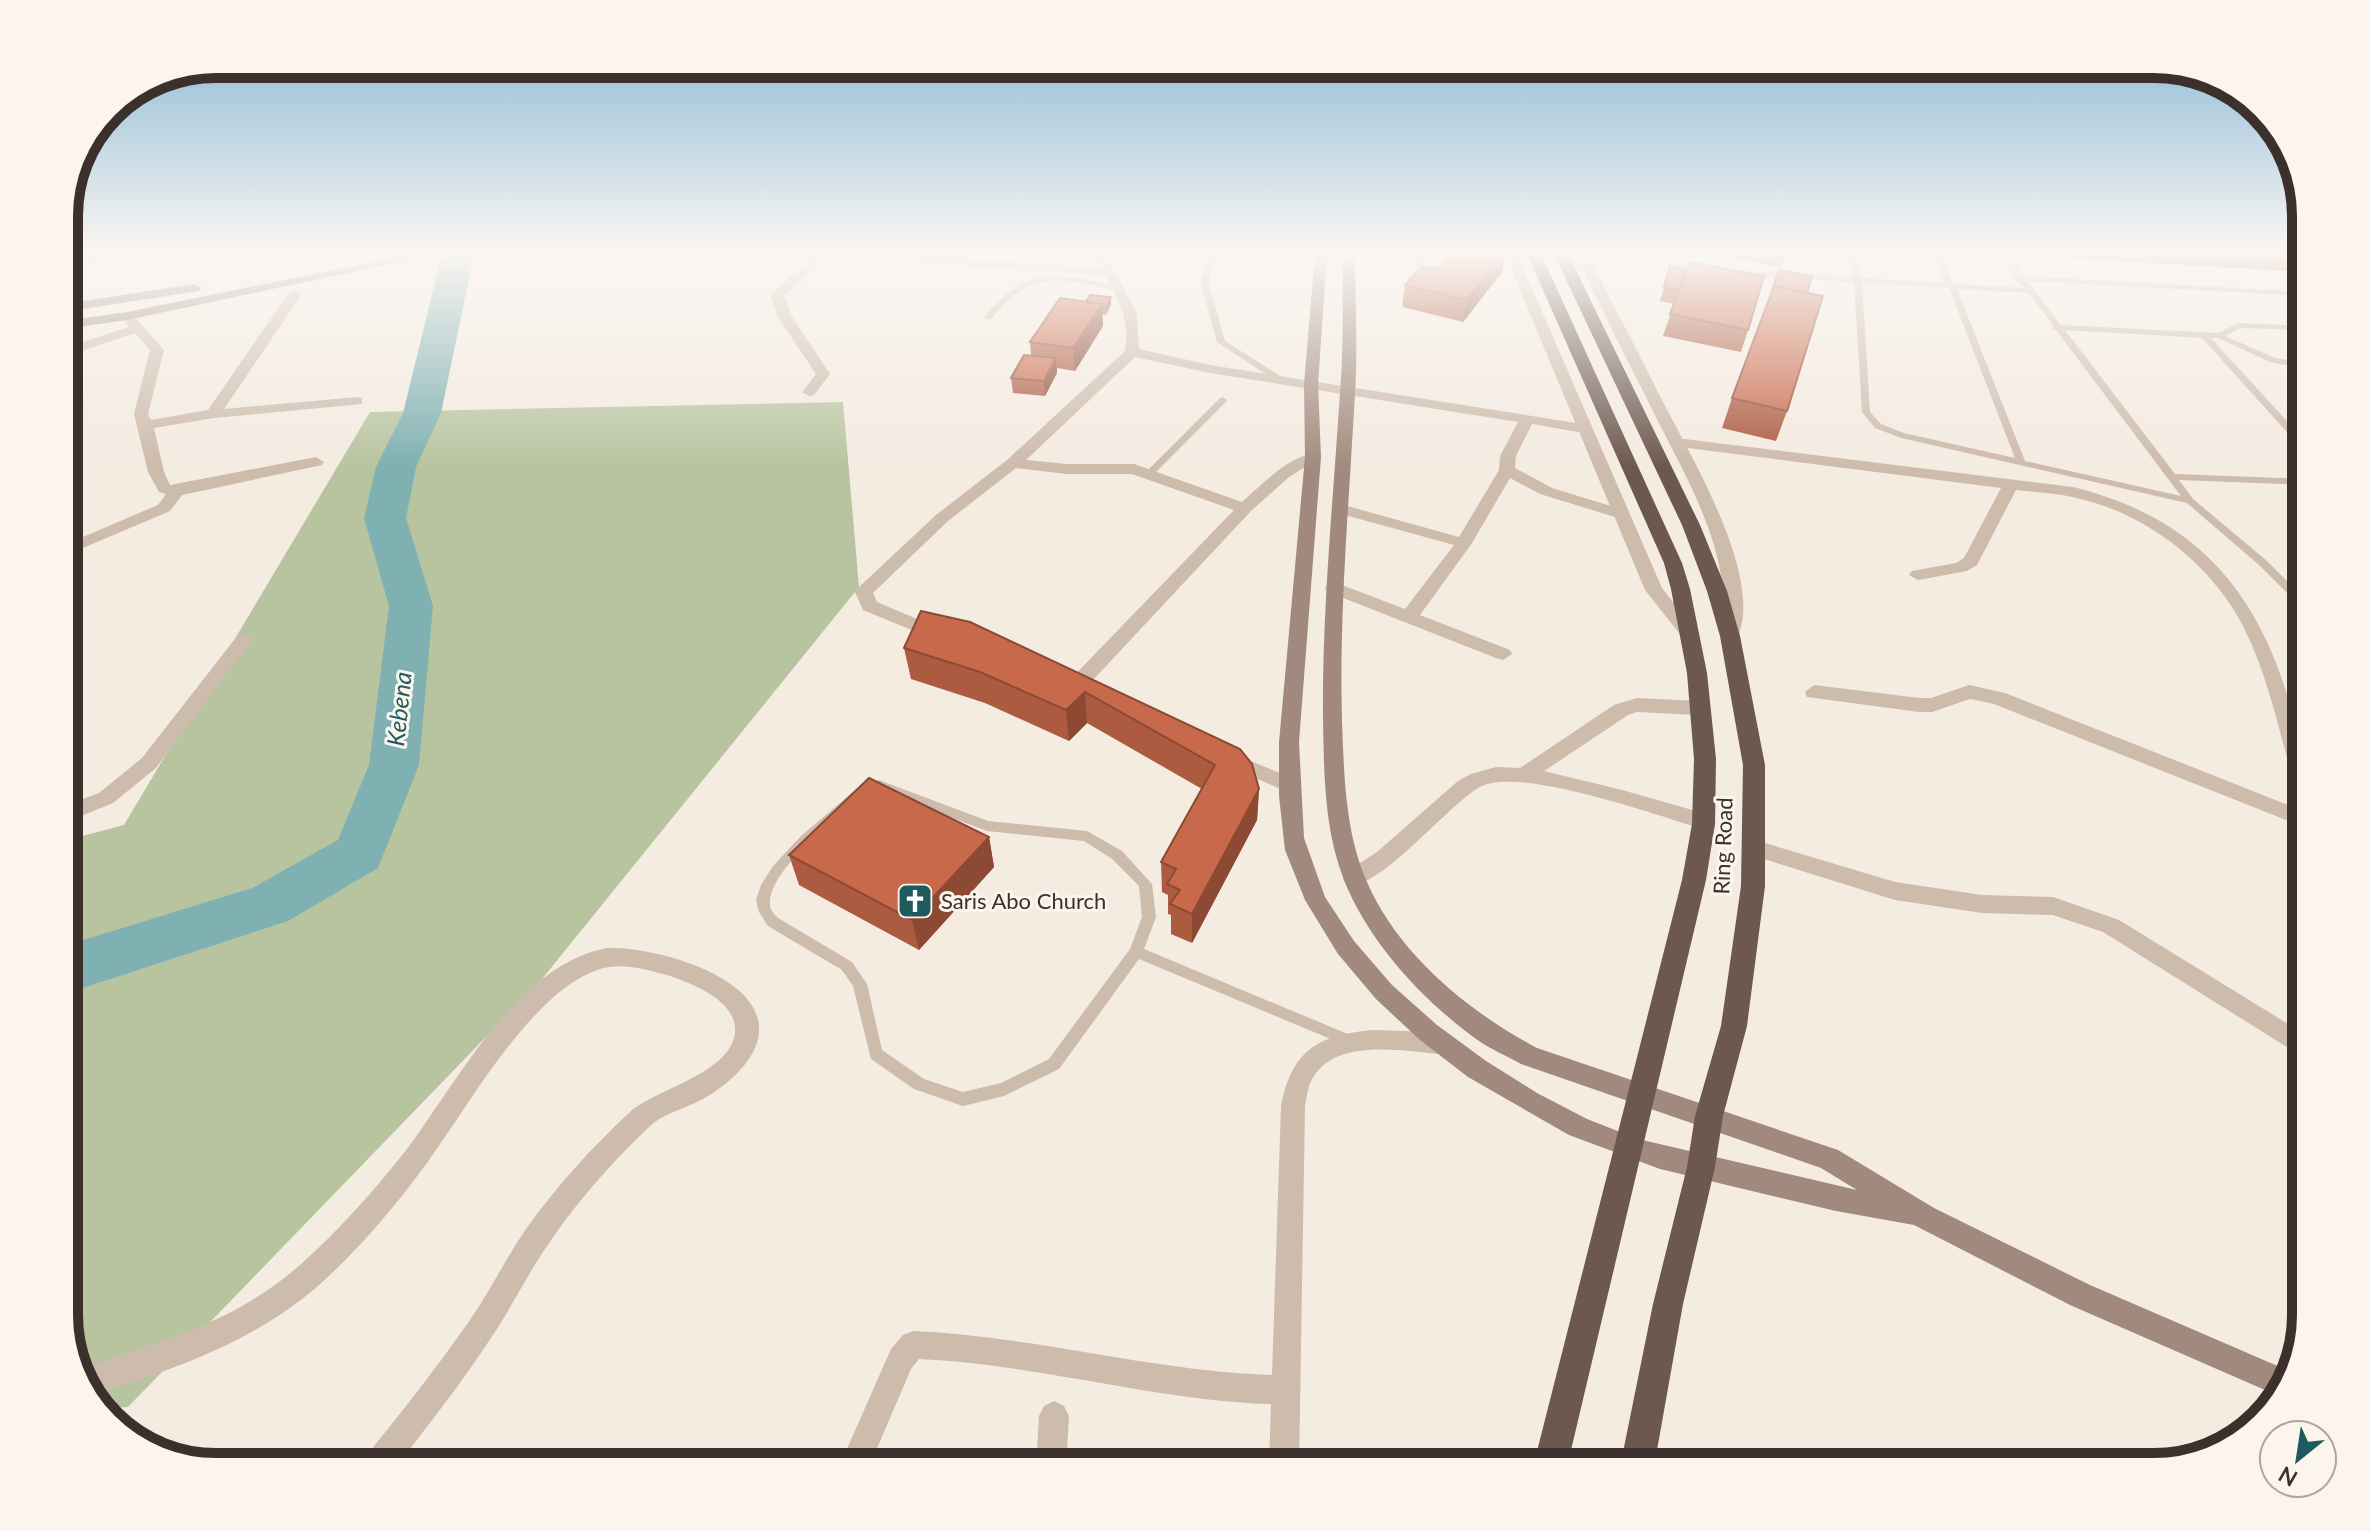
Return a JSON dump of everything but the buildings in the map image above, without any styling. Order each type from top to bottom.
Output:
[{"type":"highway","name":"Ring Road","points":[[1553,1453],[1681,936],[1703,821],[1706,787],[1686,608],[1656,521],[1567,325]]},
{"type":"highway","name":"Ring Road","points":[[1595,325],[1691,525],[1717,591],[1730,636],[1754,765],[1755,848],[1751,911],[1734,1026],[1709,1116],[1701,1167],[1668,1304],[1640,1453]]},
{"type":"main road","points":[[1316,325],[1311,384],[1313,457],[1289,742],[1290,785],[1295,849],[1310,887],[1334,929],[1389,998],[1440,1043],[1514,1095],[1627,1147],[1824,1197],[1925,1217]]},
{"type":"main road","points":[[1348,325],[1348,389],[1334,588],[1334,784],[1354,878],[1367,906],[1393,944],[1443,997],[1488,1034],[1530,1056],[1829,1159],[1925,1217],[2080,1295],[2276,1380]]},
{"type":"street","points":[[136,325],[157,350],[141,414],[147,425],[160,483],[165,489],[177,491],[316,462]]},
{"type":"street","points":[[214,414],[222,397],[273,325]]},
{"type":"street","points":[[790,325],[823,374],[809,392]]},
{"type":"street","points":[[955,642],[869,606],[864,592],[942,518],[1013,463],[1132,352],[1137,337],[1135,325]]},
{"type":"street","points":[[1541,325],[1654,590],[1689,634]]},
{"type":"street","points":[[1617,325],[1710,510],[1726,554],[1735,593],[1730,636]]},
{"type":"street","points":[[78,348],[138,328]]},
{"type":"street","points":[[1132,352],[1166,361],[1584,428]]},
{"type":"street","points":[[147,425],[214,414],[357,401]]},
{"type":"street","points":[[1409,617],[1464,543],[1507,470],[1508,456],[1527,420]]},
{"type":"street","points":[[1677,443],[2073,492],[2117,504],[2158,523],[2202,561],[2230,591],[2252,626],[2292,747]]},
{"type":"street","points":[[1071,691],[1245,508],[1283,474],[1313,457]]},
{"type":"street","points":[[1013,463],[1067,469],[1134,469],[1245,508]]},
{"type":"street","points":[[1507,470],[1546,491],[1621,514]]},
{"type":"street","points":[[1918,575],[1961,567],[1971,561],[2011,485]]},
{"type":"street","points":[[78,545],[164,508],[177,491]]},
{"type":"street","points":[[1340,509],[1464,543]]},
{"type":"street","points":[[1334,588],[1503,654]]},
{"type":"street","points":[[78,809],[106,798],[149,763],[244,639]]},
{"type":"street","points":[[1814,692],[1919,705],[1932,705],[1969,692],[1998,698],[2292,814]]},
{"type":"street","points":[[1526,774],[1621,710],[1637,705],[1699,708]]},
{"type":"street","points":[[1217,753],[1290,785]]},
{"type":"street","points":[[1354,878],[1386,857],[1409,833],[1477,779],[1493,773],[1526,774],[1703,821]]},
{"type":"street","points":[[1755,848],[1895,891],[1982,904],[2053,906],[2084,914],[2111,926],[2292,1039]]},
{"type":"street","points":[[94,1379],[169,1357],[221,1336],[273,1304],[311,1274],[417,1156],[500,1040],[540,996],[569,973],[595,960],[624,957],[697,976],[730,995],[744,1012],[746,1041],[730,1062],[695,1091],[643,1116],[592,1172],[535,1240],[494,1310],[387,1453]]},
{"type":"street","points":[[1284,1453],[1293,1106],[1299,1079],[1312,1059],[1350,1041],[1440,1043]]},
{"type":"street","points":[[860,1453],[901,1359],[913,1345],[994,1352],[1146,1378],[1285,1390]]},
{"type":"street","points":[[1052,1453],[1054,1416]]},
{"type":"lane","points":[[1216,325],[1221,342],[1279,379]]},
{"type":"lane","points":[[1861,325],[1866,412],[1878,426],[1901,435],[2190,501]]},
{"type":"lane","points":[[1967,325],[2021,462]]},
{"type":"lane","points":[[2219,336],[2238,325]]},
{"type":"lane","points":[[2249,325],[2292,327]]},
{"type":"lane","points":[[2055,327],[2219,336],[2273,360],[2292,363]]},
{"type":"lane","points":[[2055,327],[2190,501],[2292,592]]},
{"type":"lane","points":[[2205,336],[2292,432]]},
{"type":"lane","points":[[1149,474],[1223,400]]},
{"type":"lane","points":[[2173,477],[2292,481]]},
{"type":"lane","points":[[879,785],[987,826],[1087,836],[1117,855],[1145,884],[1149,917],[1136,952],[1054,1064],[1004,1089],[963,1099],[919,1084],[876,1054],[860,984],[847,966],[773,922],[765,913],[762,901],[771,879],[796,850],[865,788],[879,785]]},
{"type":"lane","points":[[1136,952],[1350,1041]]},
{"type":"green space","points":[[843,402],[859,587],[542,979],[128,1407],[114,1408],[96,1384],[85,1360],[78,1324],[78,837],[124,825],[370,412]]},
{"type":"waterway","name":"Kebena","points":[[78,966],[269,905],[359,853],[394,765],[411,606],[385,518],[396,467],[422,413],[442,325]]},
{"type":"place","name":"Saris Abo Church","points":[[915,901]]}]
